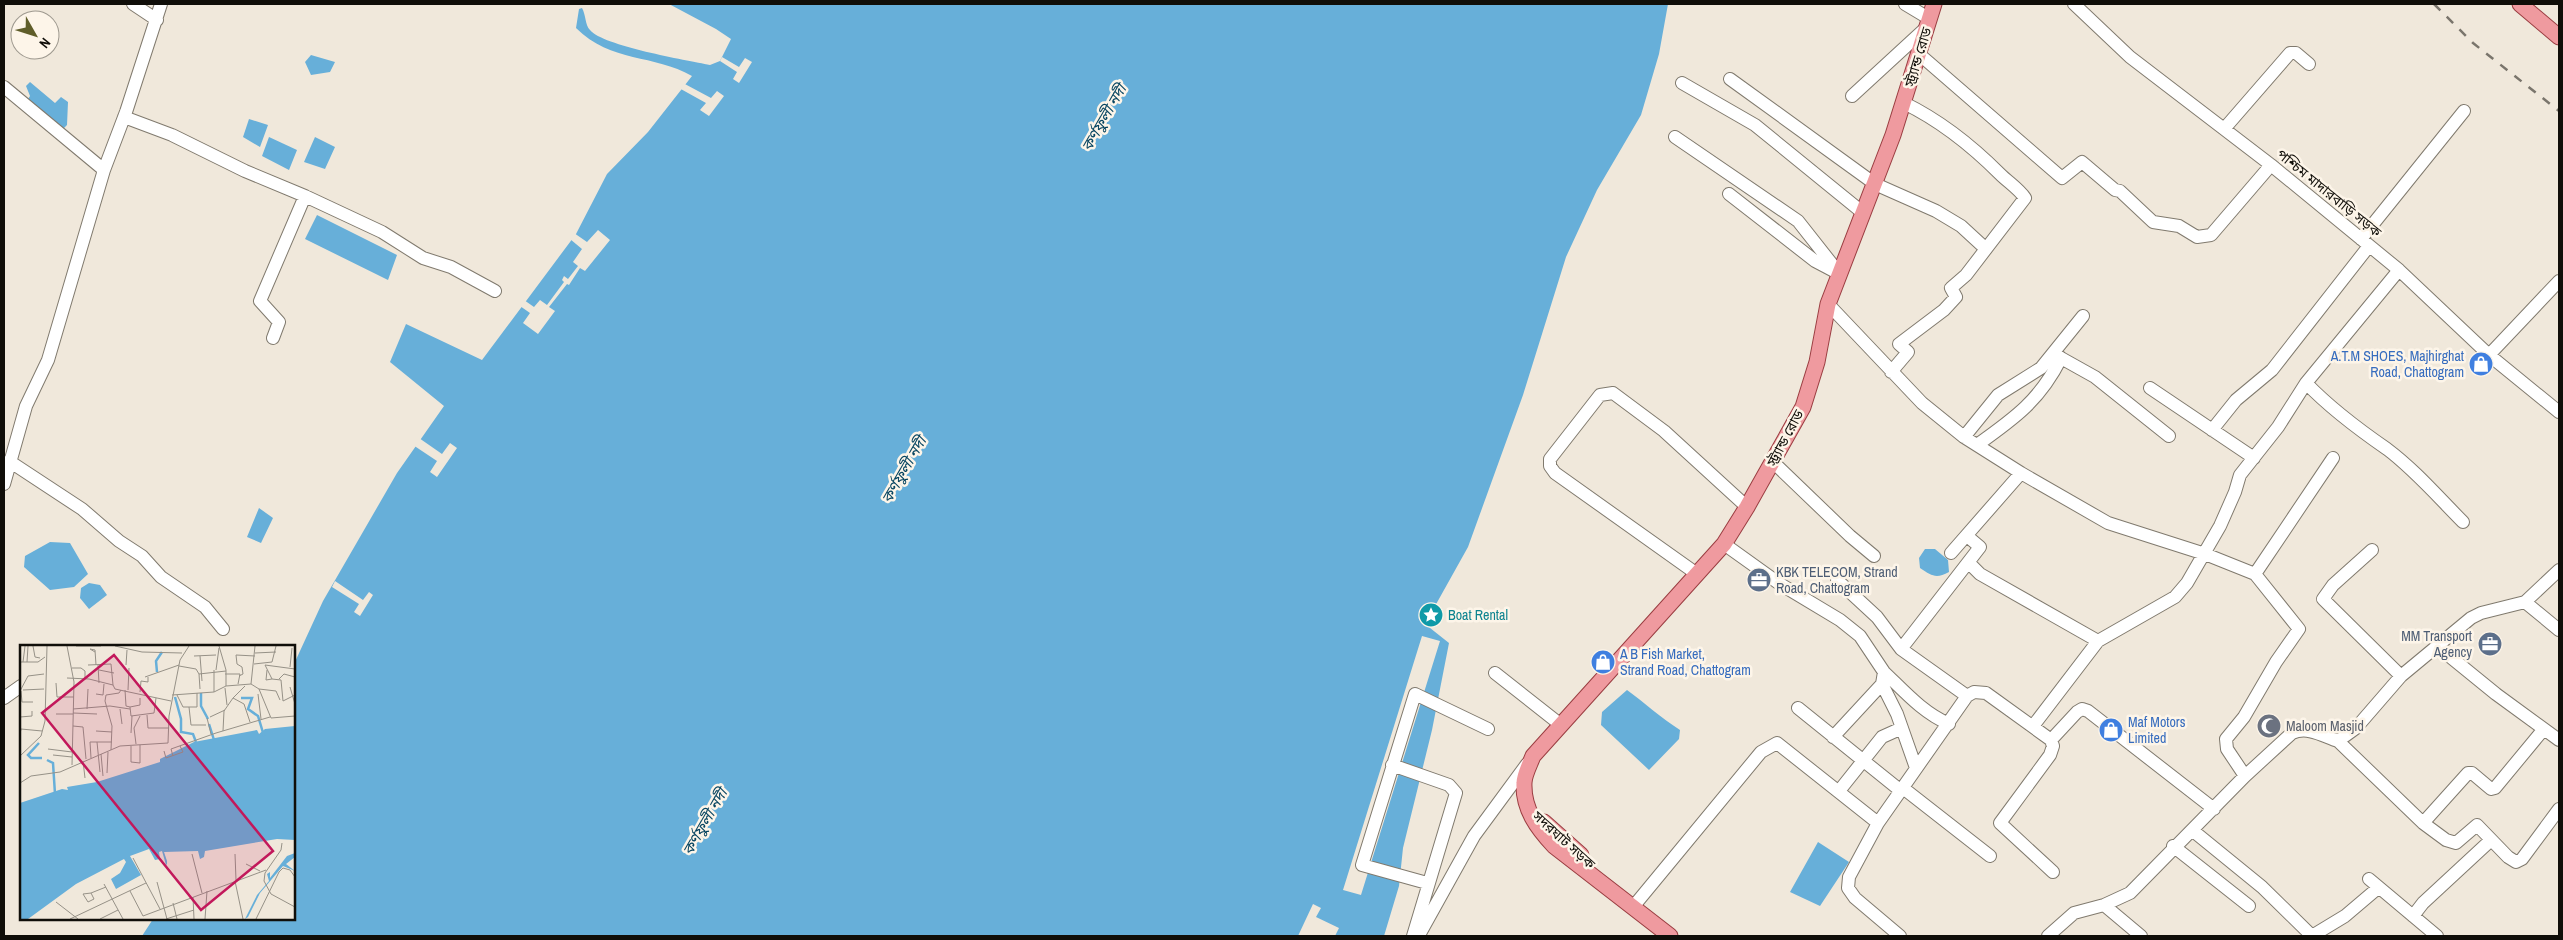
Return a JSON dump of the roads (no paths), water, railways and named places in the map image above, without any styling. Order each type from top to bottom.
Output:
[{"type":"main road","name":"স্ট্র্যান্ড রোড","points":[[1528,808],[1524,782],[1533,756],[1724,544],[1747,508],[1803,407],[1818,362],[1828,304],[1862,212],[1875,184],[1904,103],[1934,4]]},
{"type":"main road","points":[[2520,4],[2559,37]]},
{"type":"main road","points":[[2530,4],[2559,27]]},
{"type":"main road","name":"সদরঘাট সড়ক","points":[[1528,808],[1531,819],[1538,830],[1554,846],[1682,936]]},
{"type":"main road","name":"সদরঘাট সড়ক","points":[[1635,904],[1670,936]]},
{"type":"street","points":[[133,4],[157,20]]},
{"type":"street","points":[[4,484],[8,457],[26,406],[48,360],[104,170],[124,117],[161,4]]},
{"type":"street","points":[[1852,96],[1929,23],[1905,4]]},
{"type":"street","name":"পশ্চিম মাদারবাড়ি সড়ক","points":[[2074,4],[2130,57],[2271,165],[2365,242],[2398,270],[2489,355],[2559,412]]},
{"type":"street","points":[[2224,129],[2290,53],[2296,53],[2309,64]]},
{"type":"street","points":[[1919,54],[2062,178],[2082,162],[2115,190],[2120,191],[2151,221],[2179,226],[2197,237],[2211,235],[2271,165]]},
{"type":"street","points":[[1730,79],[1875,184],[1936,211],[1961,226],[1986,249]]},
{"type":"street","points":[[1682,83],[1755,125],[1862,212]]},
{"type":"street","points":[[4,87],[104,170]]},
{"type":"street","points":[[1891,372],[1908,352],[1899,344],[1944,310],[1956,296],[1950,288],[1966,275],[2024,202],[2024,196],[1958,135],[1926,114],[1904,103]]},
{"type":"street","points":[[2212,430],[2236,400],[2272,370],[2365,242],[2464,111]]},
{"type":"street","points":[[124,117],[172,135],[245,171],[305,196],[382,232],[423,258],[452,266],[495,291]]},
{"type":"street","points":[[1675,137],[1798,221],[1839,273]]},
{"type":"street","points":[[1729,194],[1815,261],[1839,273]]},
{"type":"street","points":[[272,338],[279,322],[260,301],[305,196]]},
{"type":"street","points":[[2032,726],[2098,641],[2175,597],[2205,554],[2235,492],[2240,475],[2278,427],[2306,383],[2398,270]]},
{"type":"street","points":[[2489,355],[2559,281]]},
{"type":"street","points":[[1828,304],[1922,403],[1964,437],[2108,523],[2205,554],[2255,574],[2299,628],[2276,662],[2244,717],[2226,739],[2227,749],[2245,776]]},
{"type":"street","points":[[1977,445],[2033,401],[2045,388],[2057,355],[2083,316]]},
{"type":"street","points":[[1964,437],[1998,395],[2041,368],[2057,355]]},
{"type":"street","points":[[2057,355],[2095,377],[2169,436]]},
{"type":"street","points":[[2306,383],[2328,407],[2412,471],[2463,522]]},
{"type":"street","points":[[2150,388],[2254,458]]},
{"type":"street","points":[[1698,574],[1555,473],[1550,466],[1550,459],[1600,395],[1613,393],[1664,431],[1747,508]]},
{"type":"street","points":[[8,457],[82,509],[119,541],[142,556],[161,577],[205,607],[223,629]]},
{"type":"street","points":[[2255,574],[2333,458]]},
{"type":"street","points":[[1773,462],[1850,536],[1874,556]]},
{"type":"street","points":[[1951,554],[2022,473]]},
{"type":"street","points":[[1901,649],[1981,546],[1967,536]]},
{"type":"street","points":[[1724,544],[1780,584],[1840,620],[1860,636],[1883,678],[1916,768]]},
{"type":"street","points":[[2372,550],[2333,585],[2323,599],[2401,676]]},
{"type":"street","points":[[1969,563],[1980,574],[1995,580],[2040,610],[2079,628],[2098,641]]},
{"type":"street","points":[[2338,741],[2356,728],[2401,676],[2437,646],[2481,612],[2525,602],[2559,570]]},
{"type":"street","points":[[1836,580],[1877,617],[1887,634],[1901,649],[1967,696]]},
{"type":"street","points":[[2525,602],[2559,630]]},
{"type":"street","points":[[2437,646],[2543,730],[2559,740]]},
{"type":"street","points":[[1495,673],[1561,725]]},
{"type":"street","points":[[1883,678],[1938,720],[1948,724]]},
{"type":"street","points":[[1834,737],[1883,678]]},
{"type":"street","points":[[4,698],[20,687]]},
{"type":"street","points":[[1900,936],[1855,898],[1848,888],[1849,877],[1878,823],[1967,696],[1974,692],[1986,693],[2051,740],[2053,746],[2050,755],[2000,823],[2053,872]]},
{"type":"street","points":[[1428,883],[1362,865],[1415,694],[1488,729]]},
{"type":"street","points":[[1798,708],[1862,760],[1990,856]]},
{"type":"street","points":[[2051,740],[2077,712],[2088,711],[2214,809]]},
{"type":"street","points":[[1839,791],[1882,737],[1902,728]]},
{"type":"street","points":[[2048,936],[2074,913],[2104,905],[2130,893],[2173,846],[2214,809],[2245,776],[2292,733],[2300,730],[2338,741],[2423,823],[2446,840],[2456,843],[2477,825],[2508,857],[2516,862],[2522,859],[2559,809]]},
{"type":"street","points":[[2423,823],[2468,772],[2472,773],[2491,789],[2495,788],[2543,730]]},
{"type":"street","points":[[1635,904],[1761,752],[1777,743],[1878,823]]},
{"type":"street","points":[[1418,936],[1474,836],[1533,756]]},
{"type":"street","points":[[1392,764],[1449,786],[1456,793],[1413,936]]},
{"type":"street","points":[[2192,830],[2262,887],[2312,936],[2345,916],[2374,884],[2437,936]]},
{"type":"street","points":[[2413,916],[2423,903],[2491,840]]},
{"type":"street","points":[[2173,846],[2249,906]]},
{"type":"street","points":[[2104,905],[2141,936]]},
{"type":"water","name":"কর্ণফুলী নদী","points":[[669,4],[1668,4],[1659,54],[1641,115],[1597,190],[1566,257],[1523,395],[1468,547],[1425,624],[1449,643],[1432,730],[1403,848],[1399,886],[1384,936],[142,936],[152,920],[295,920],[295,662],[323,601],[397,473],[444,406],[390,362],[406,324],[482,360],[576,234],[607,174],[648,132],[692,76],[663,64],[618,53],[589,39],[576,28],[579,9],[582,8],[590,30],[611,42],[646,52],[710,65],[720,61],[731,39]]},
{"type":"water","points":[[311,55],[335,62],[330,72],[311,75],[305,62]]},
{"type":"water","points":[[30,82],[55,103],[61,97],[68,102],[67,125],[62,130],[27,101],[30,96],[26,86]]},
{"type":"water","points":[[249,119],[268,125],[260,147],[243,137]]},
{"type":"water","points":[[269,137],[297,150],[289,170],[262,156]]},
{"type":"water","points":[[315,137],[335,147],[325,169],[304,162]]},
{"type":"water","points":[[317,215],[397,255],[388,280],[305,239]]},
{"type":"water","points":[[259,508],[273,518],[261,543],[247,537]]},
{"type":"water","points":[[50,542],[70,543],[88,574],[74,587],[50,590],[24,567],[25,556]]},
{"type":"water","points":[[1925,549],[1935,549],[1948,560],[1949,572],[1934,576],[1920,568],[1919,558]]},
{"type":"water","points":[[89,583],[100,585],[107,595],[89,609],[80,598],[81,588]]},
{"type":"water","points":[[1627,690],[1680,730],[1679,739],[1649,770],[1601,725],[1602,712]]},
{"type":"water","points":[[1818,842],[1849,862],[1820,906],[1790,892]]},
{"type":"railway","points":[[2434,4],[2473,43],[2559,111]]},
{"type":"place","name":"A.T.M SHOES, Majhirghat Road, Chattogram","points":[[2481,364]]},
{"type":"place","name":"KBK TELECOM, Strand Road, Chattogram","points":[[1759,580]]},
{"type":"place","name":"Boat Rental","points":[[1431,615]]},
{"type":"place","name":"MM Transport Agency","points":[[2490,644]]},
{"type":"place","name":"A B Fish Market, Strand Road, Chattogram","points":[[1603,662]]},
{"type":"place","name":"Maloom Masjid","points":[[2269,726]]},
{"type":"place","name":"Maf Motors Limited","points":[[2111,730]]}]
